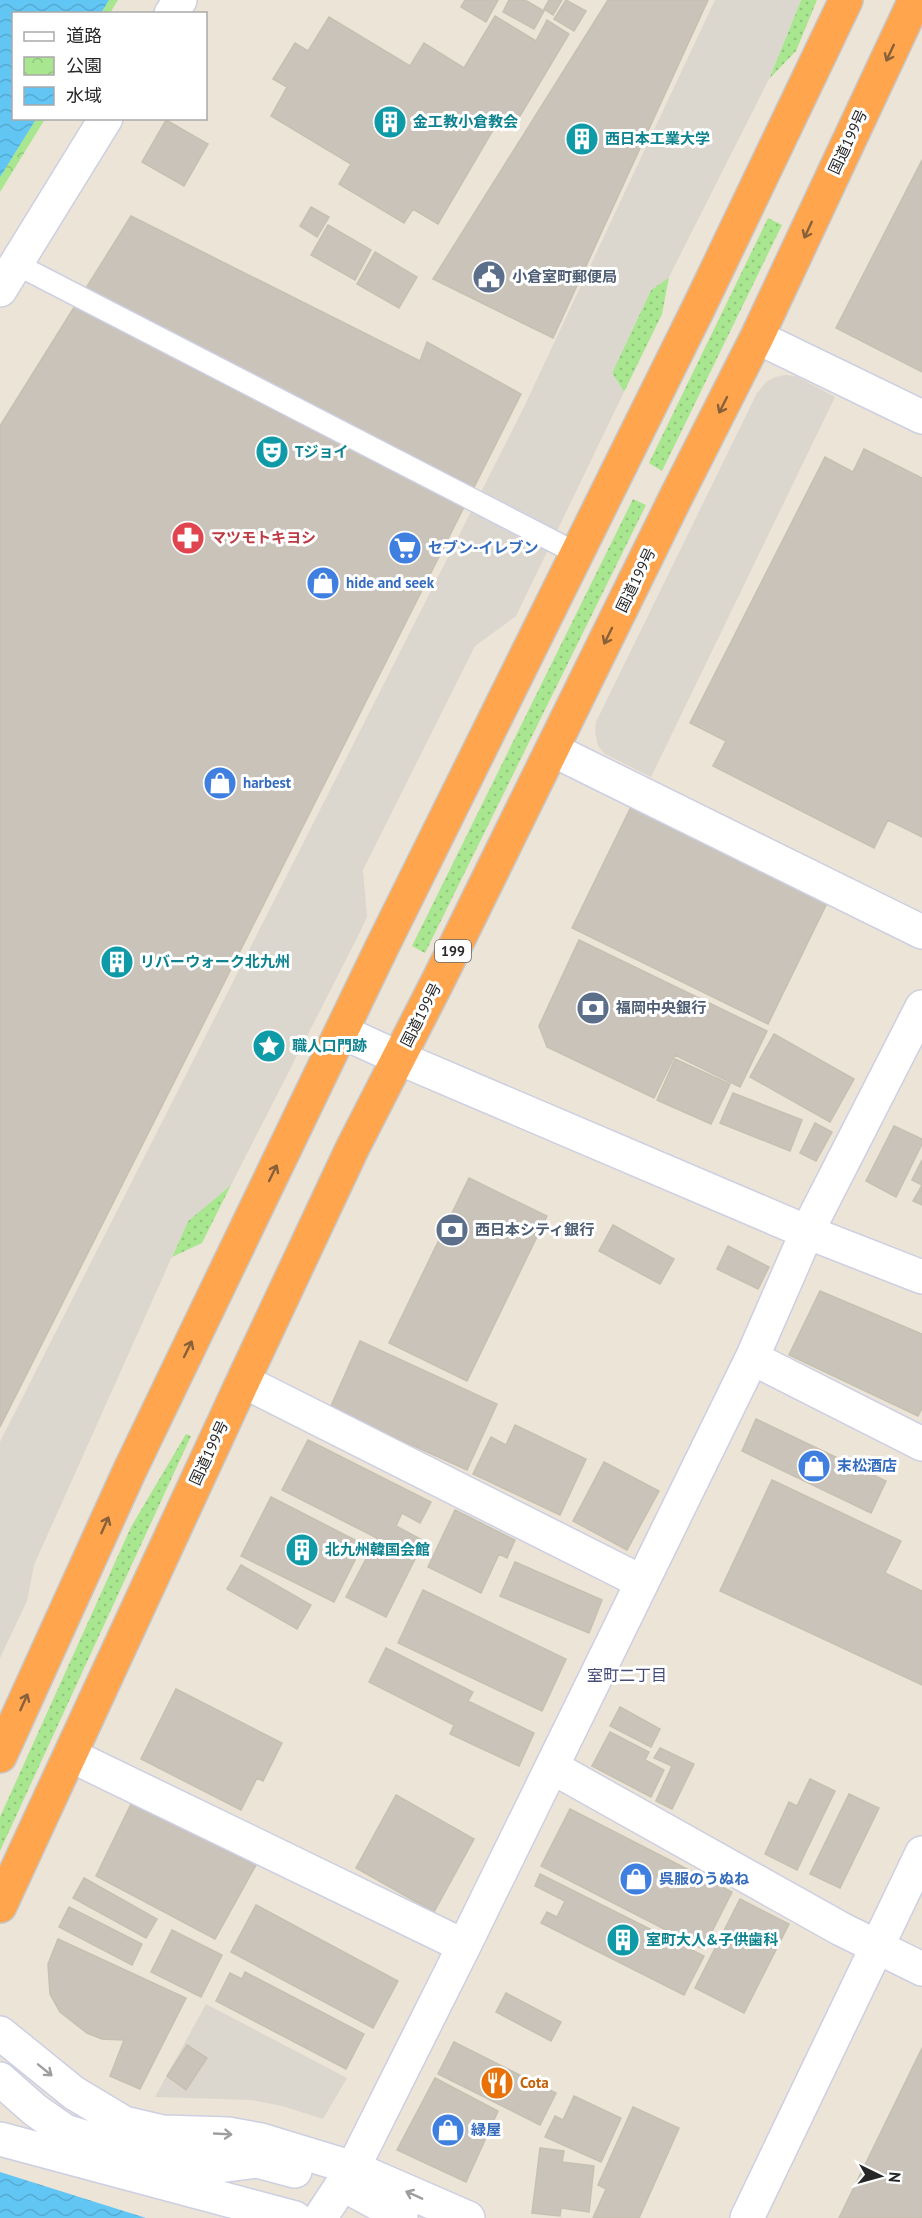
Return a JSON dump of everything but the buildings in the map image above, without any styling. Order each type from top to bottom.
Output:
[{"type":"highway","points":[[0,1756],[129,1472],[381,949],[578,554],[846,0]]},
{"type":"highway","name":"国道199号","points":[[0,1906],[352,1149],[757,337],[915,0]]},
{"type":"street","points":[[8,277],[105,120]]},
{"type":"street","points":[[757,337],[922,417]]},
{"type":"street","points":[[553,750],[922,932]]},
{"type":"street","points":[[0,2139],[313,2216],[349,2176],[752,1358],[807,1232],[922,1007]]},
{"type":"street","points":[[342,1032],[807,1232],[922,1278]]},
{"type":"street","points":[[752,1358],[922,1444]]},
{"type":"street","points":[[243,1381],[642,1582]]},
{"type":"street","points":[[70,1755],[464,1946]]},
{"type":"street","points":[[552,1767],[878,1948],[922,1969]]},
{"type":"street","points":[[747,2218],[922,1854]]},
{"type":"street","points":[[0,2032],[74,2093],[124,2123],[163,2132],[228,2134],[261,2140],[349,2176],[468,2218]]},
{"type":"street","points":[[0,2079],[35,2110],[65,2131],[158,2160],[219,2166],[257,2161],[349,2176],[400,2216]]},
{"type":"lane","points":[[8,277],[578,554]]},
{"type":"green space","points":[[0,0],[118,0],[111,12],[12,12],[12,120],[44,120],[0,192]]},
{"type":"green space","points":[[801,0],[817,0],[796,51],[769,79]]},
{"type":"green space","points":[[768,218],[782,225],[662,471],[649,463]]},
{"type":"green space","points":[[669,277],[662,314],[624,392],[612,373],[651,290]]},
{"type":"green space","points":[[633,499],[646,505],[425,953],[412,946]]},
{"type":"green space","points":[[231,1185],[202,1243],[172,1257],[188,1221]]},
{"type":"green space","points":[[186,1434],[191,1436],[0,1851],[0,1817],[131,1527]]},
{"type":"shaded area","points":[[715,0],[801,0],[769,79],[669,277],[651,290],[612,373],[624,392],[516,616],[475,646],[363,870],[367,917],[357,938],[231,1185],[188,1221],[34,1565],[27,1601],[0,1658],[0,1442],[523,409]]},
{"type":"shaded area","points":[[786,375],[796,376],[835,397],[651,777],[605,754],[598,746],[595,733],[596,722],[757,393],[766,382]]},
{"type":"shaded area","points":[[206,2004],[347,2078],[323,2119],[282,2106],[251,2100],[155,2097]]},
{"type":"water","points":[[0,0],[109,0],[102,12],[12,12],[12,120],[35,120],[0,177]]},
{"type":"water","points":[[0,2172],[146,2218],[0,2218]]},
{"type":"place","name":"金工教小倉教会","points":[[390,122]]},
{"type":"place","name":"西日本工業大学","points":[[582,139]]},
{"type":"place","name":"小倉室町郵便局","points":[[489,277]]},
{"type":"place","name":"Tジョイ","points":[[272,452]]},
{"type":"place","name":"マツモトキヨシ","points":[[188,538]]},
{"type":"place","name":"セブン-イレブン","points":[[405,548]]},
{"type":"place","name":"hide and seek","points":[[323,583]]},
{"type":"place","name":"harbest","points":[[220,783]]},
{"type":"place","name":"リバーウォーク北九州","points":[[117,962]]},
{"type":"place","name":"福岡中央銀行","points":[[593,1008]]},
{"type":"place","name":"職人口門跡","points":[[269,1046]]},
{"type":"place","name":"西日本シティ銀行","points":[[452,1230]]},
{"type":"place","name":"末松酒店","points":[[814,1466]]},
{"type":"place","name":"北九州韓国会館","points":[[302,1550]]},
{"type":"place","name":"呉服のうぬね","points":[[636,1879]]},
{"type":"place","name":"室町大人&子供歯科","points":[[623,1940]]},
{"type":"place","name":"Cota","points":[[497,2083]]},
{"type":"place","name":"緑屋","points":[[448,2130]]},
{"type":"district","name":"室町二丁目","points":[[627,1675]]}]
